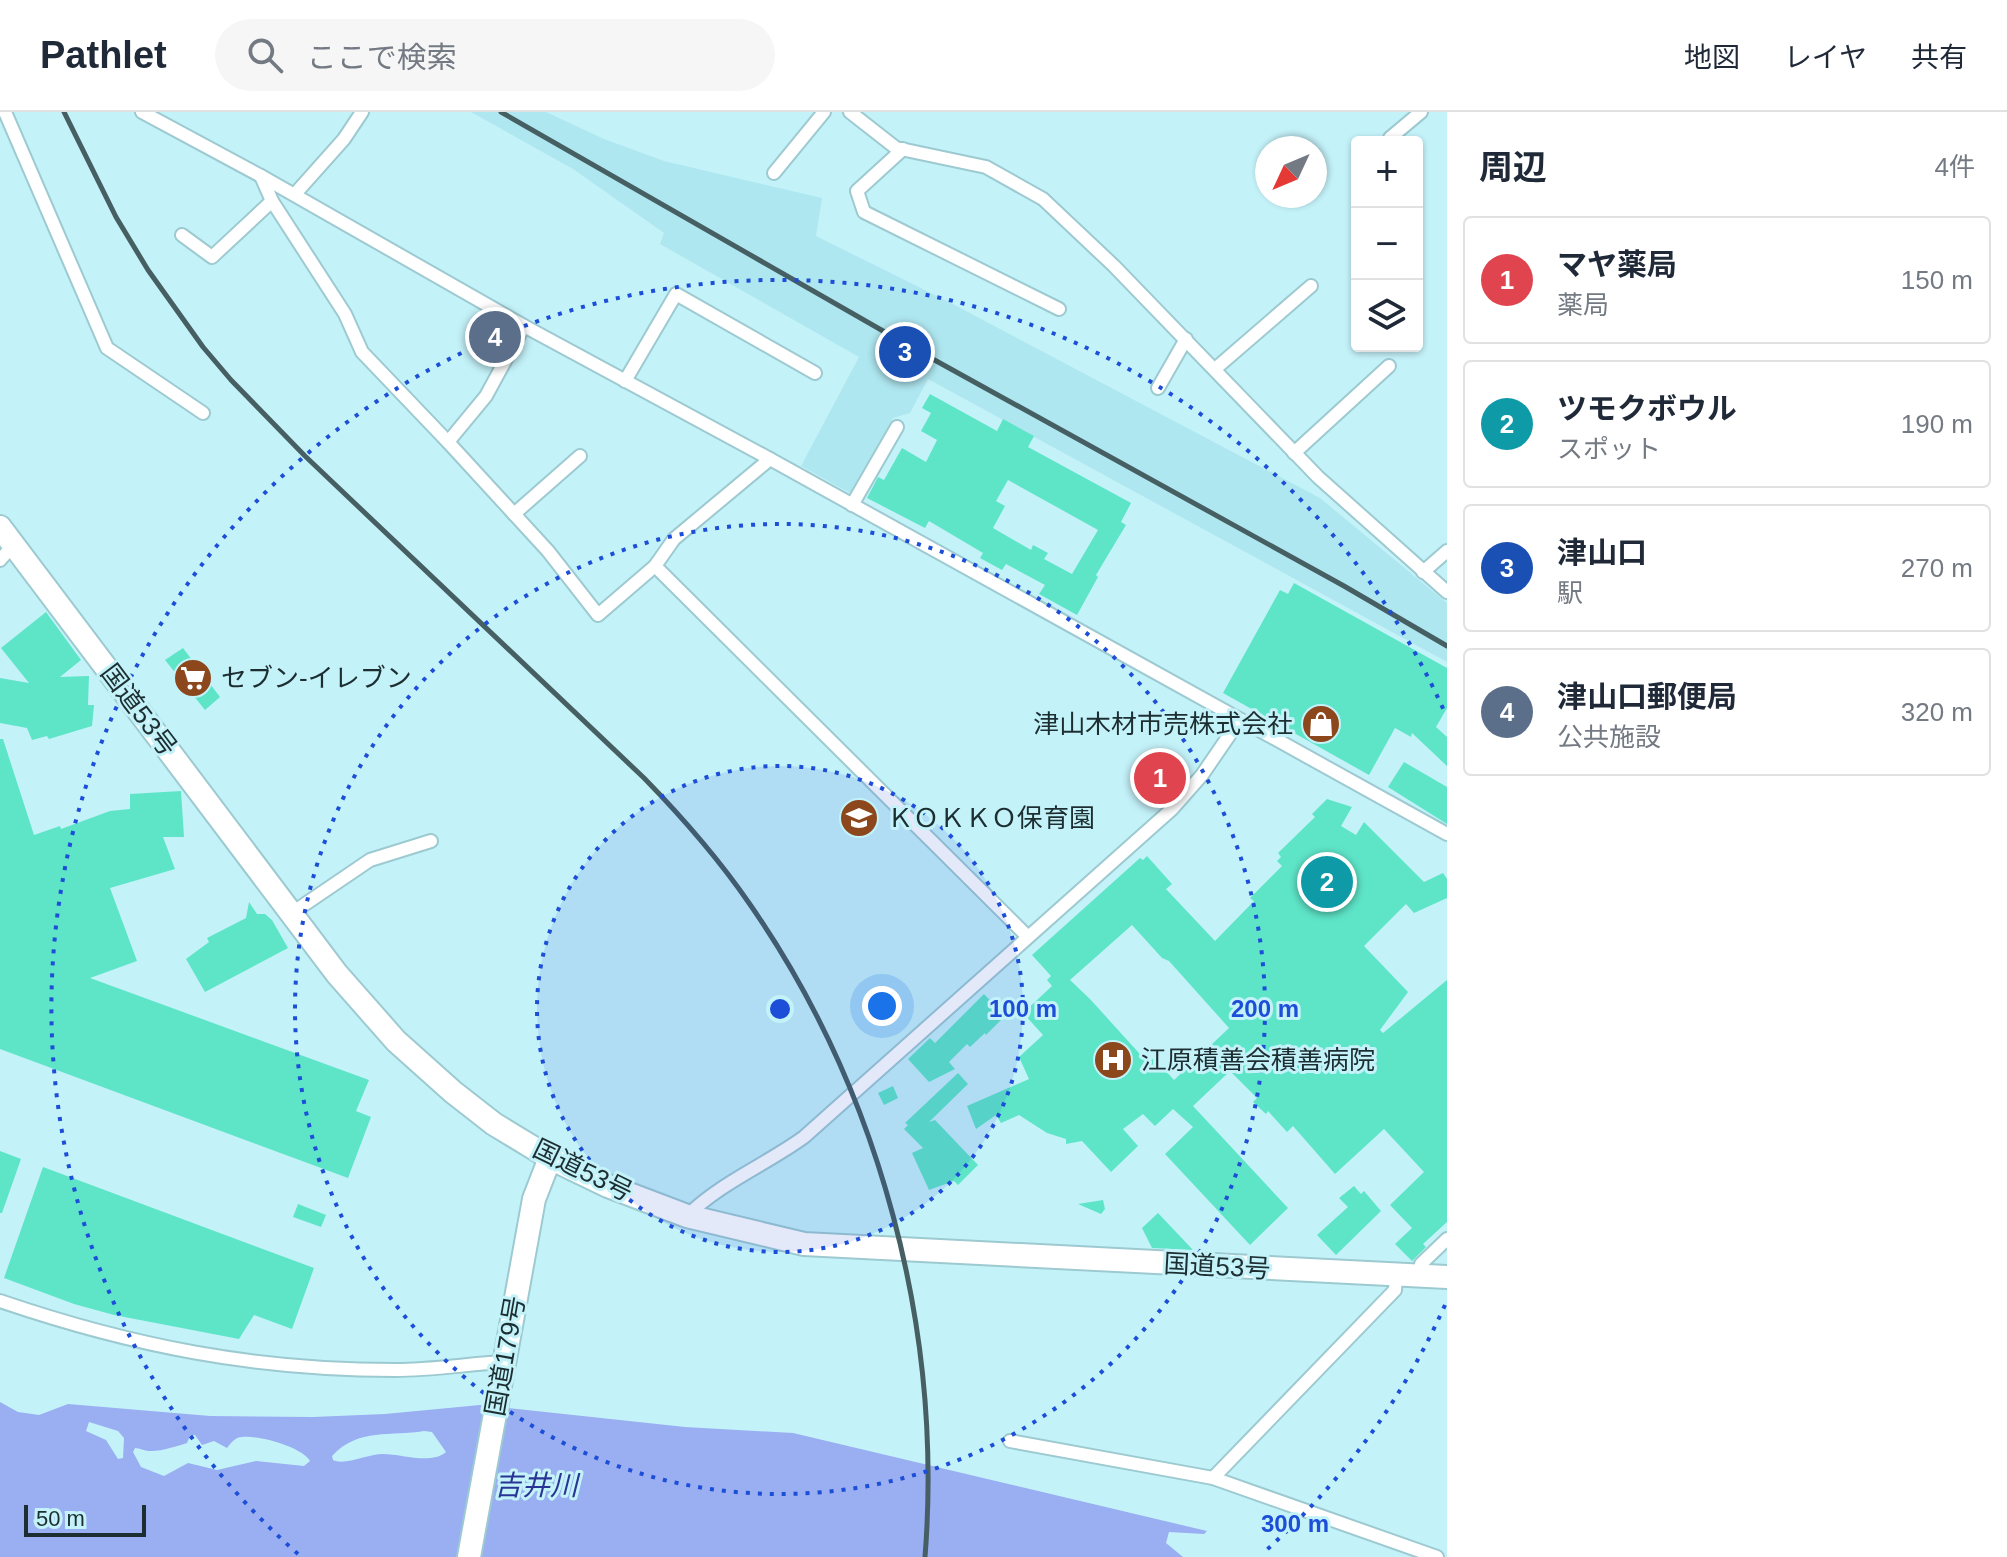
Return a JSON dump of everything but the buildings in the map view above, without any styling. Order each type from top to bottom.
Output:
[{"type":"highway","name":"国道53号","points":[[5,544],[337,974],[396,1041],[494,1124],[550,1158],[608,1186],[687,1216],[804,1244],[1447,1277]]},
{"type":"highway","name":"国道179号","points":[[469,1557],[534,1199],[550,1158]]},
{"type":"street","points":[[5,112],[107,348],[203,413]]},
{"type":"street","points":[[295,194],[344,139],[362,112]]},
{"type":"street","points":[[774,173],[824,112]]},
{"type":"street","points":[[850,112],[896,148],[986,167],[1043,199],[1114,266],[1294,453],[1447,592]]},
{"type":"street","points":[[1392,136],[1421,112]]},
{"type":"street","points":[[151,114],[524,326],[1447,834]]},
{"type":"street","points":[[903,149],[857,191],[864,212],[1059,309]]},
{"type":"street","points":[[261,176],[272,201],[345,314],[362,352],[548,551],[598,615],[655,566],[674,539],[770,459]]},
{"type":"street","points":[[182,235],[212,257],[272,201]]},
{"type":"street","points":[[1215,369],[1311,286]]},
{"type":"street","points":[[625,381],[676,294],[815,373]]},
{"type":"street","points":[[448,442],[486,396],[524,326]]},
{"type":"street","points":[[1158,388],[1186,339]]},
{"type":"street","points":[[1294,453],[1389,366]]},
{"type":"street","points":[[852,505],[897,427]]},
{"type":"street","points":[[514,514],[580,456]]},
{"type":"street","points":[[1423,572],[1447,551]]},
{"type":"street","points":[[655,566],[1028,937]]},
{"type":"street","points":[[687,1216],[702,1201],[774,1159],[804,1137],[1172,809],[1202,775],[1239,721]]},
{"type":"street","points":[[292,913],[370,860],[431,841]]},
{"type":"street","points":[[1420,1276],[1421,1264],[1447,1239]]},
{"type":"street","points":[[1213,1478],[1395,1290],[1396,1275]]},
{"type":"street","points":[[0,1301],[76,1326],[187,1352],[249,1362],[312,1368],[398,1370],[504,1362]]},
{"type":"street","points":[[1010,1441],[1213,1478],[1437,1557]]},
{"type":"shaded area","points":[[471,112],[546,112],[604,139],[664,161],[822,198],[816,236],[947,301],[1320,498],[1447,603],[1447,662],[928,379],[910,413],[893,418],[850,493],[801,466],[859,357],[660,244],[664,233],[573,169]]},
{"type":"water","name":"吉井川","points":[[0,1402],[18,1412],[39,1415],[68,1404],[210,1416],[313,1417],[480,1405],[685,1427],[793,1433],[1207,1531],[1204,1534],[1169,1532],[1166,1543],[1183,1557],[0,1557]],"holes":[[[89,1422],[118,1431],[124,1438],[123,1458],[118,1459],[106,1440],[86,1431]],[[432,1432],[446,1452],[432,1458],[383,1454],[344,1462],[333,1460],[332,1456],[342,1447],[364,1437]],[[195,1435],[202,1445],[214,1441],[227,1448],[240,1437],[269,1440],[298,1451],[310,1461],[304,1466],[256,1461],[217,1470],[188,1463],[164,1476],[141,1467],[133,1452],[135,1448],[153,1451],[173,1447],[187,1443],[190,1436]]]},
{"type":"railway","points":[[64,112],[116,217],[148,270],[203,347],[305,456],[644,778],[699,838],[737,886],[795,976],[834,1052],[867,1132],[893,1215],[912,1299],[924,1385],[928,1471],[925,1557]]},
{"type":"railway","points":[[501,112],[911,347],[1447,646]]},
{"type":"place","name":"津山口郵便局","points":[[495,337]]},
{"type":"place","name":"津山口","points":[[905,352]]},
{"type":"place","name":"セブン-イレブン","points":[[193,678]]},
{"type":"place","name":"津山木材市売株式会社","points":[[1321,724]]},
{"type":"place","name":"マヤ薬局","points":[[1160,778]]},
{"type":"place","name":"ＫＯＫＫＯ保育園","points":[[859,818]]},
{"type":"place","name":"ツモクボウル","points":[[1327,882]]},
{"type":"place","name":"江原積善会積善病院","points":[[1113,1060]]}]
